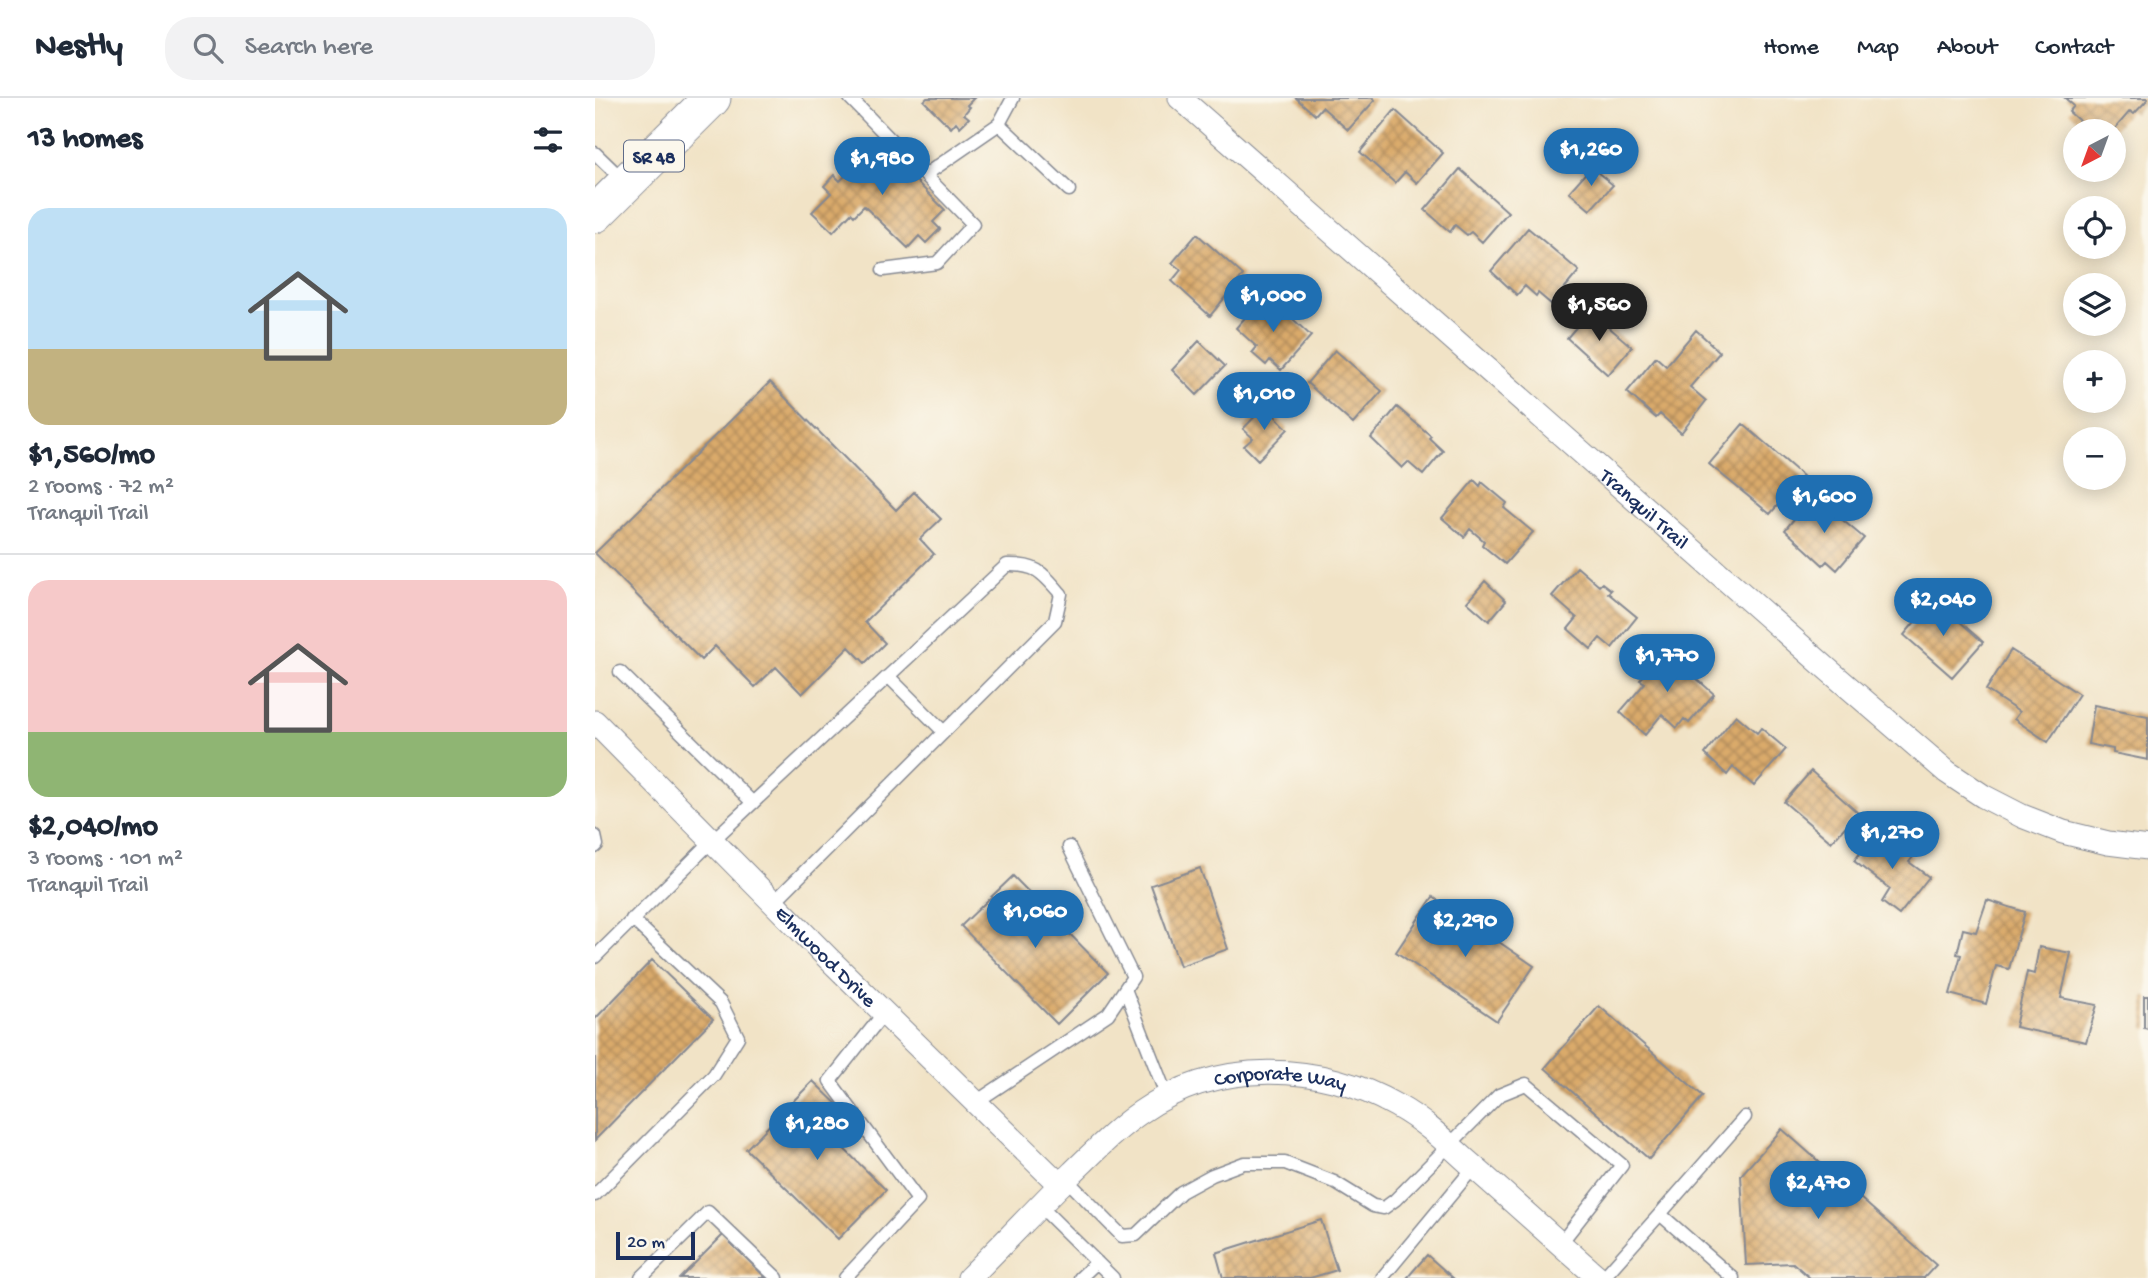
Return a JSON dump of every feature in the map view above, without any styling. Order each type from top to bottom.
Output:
[{"type":"main road","name":"SR 48","points":[[595,214],[712,98]]},
{"type":"street","name":"Tranquil Trail","points":[[1180,98],[1814,658],[1947,772],[2022,817],[2063,832],[2108,843],[2148,848]]},
{"type":"street","name":"Elmwood Drive","points":[[595,722],[884,1013],[1063,1182]]},
{"type":"street","name":"Corporate Way","points":[[969,1278],[1108,1138],[1142,1112],[1178,1090],[1252,1072],[1286,1072],[1324,1077],[1360,1087],[1399,1107],[1448,1144],[1591,1275]]},
{"type":"lane","points":[[850,98],[972,224],[937,263],[883,271]]},
{"type":"lane","points":[[925,176],[999,124],[1013,98]]},
{"type":"lane","points":[[999,124],[1069,190]]},
{"type":"lane","points":[[595,153],[626,184]]},
{"type":"lane","points":[[595,957],[712,841],[1007,565],[1026,565],[1042,572],[1061,593],[1055,621],[773,903]]},
{"type":"lane","points":[[620,672],[753,803]]},
{"type":"lane","points":[[888,676],[944,732]]},
{"type":"lane","points":[[595,836],[595,848]]},
{"type":"lane","points":[[976,1102],[1108,1014],[1133,978],[1069,847]]},
{"type":"lane","points":[[595,1195],[713,1075],[738,1037],[722,1003],[632,919]]},
{"type":"lane","points":[[1125,989],[1167,1097]]},
{"type":"lane","points":[[845,1278],[918,1200],[830,1081],[884,1013]]},
{"type":"lane","points":[[1063,1182],[1122,1236],[1136,1235],[1181,1192],[1212,1175],[1244,1163],[1285,1163],[1334,1182],[1373,1206],[1384,1208],[1499,1095],[1526,1084],[1622,1165],[1560,1244]]},
{"type":"lane","points":[[1591,1275],[1660,1214],[1745,1117]]},
{"type":"lane","points":[[1382,1278],[1474,1167]]},
{"type":"lane","points":[[1040,1206],[1113,1278]]},
{"type":"lane","points":[[641,1278],[708,1212],[777,1278]]},
{"type":"lane","points":[[1660,1214],[1733,1278]]},
{"type":"lane","points":[[1080,1278],[1097,1262]]},
{"type":"building","points":[[927,98],[974,98],[967,105],[970,107],[964,114],[969,118],[960,127],[956,122],[951,128],[924,101]]},
{"type":"building","points":[[1296,98],[1375,100],[1348,130],[1322,107],[1315,115]]},
{"type":"building","points":[[2065,98],[2148,98],[2134,114],[2130,111],[2123,119],[2077,119],[2069,112],[2074,106]]},
{"type":"building","points":[[1395,110],[1443,153],[1417,183],[1405,172],[1395,183],[1360,152]]},
{"type":"building","points":[[880,138],[894,152],[891,156],[945,210],[933,222],[940,229],[926,243],[919,236],[908,248],[864,206],[854,216],[851,213],[833,232],[812,212],[831,193],[824,186],[834,175],[840,181],[851,170],[848,168],[861,155],[863,157]]},
{"type":"building","points":[[1591,167],[1613,185],[1590,210],[1569,192]]},
{"type":"building","points":[[1460,169],[1508,212],[1482,242],[1471,232],[1467,235],[1455,225],[1450,232],[1425,210]]},
{"type":"building","points":[[1528,228],[1579,271],[1551,304],[1525,286],[1517,295],[1491,271]]},
{"type":"building","points":[[1197,234],[1243,275],[1210,316],[1172,281],[1181,270],[1172,263]]},
{"type":"building","points":[[1263,297],[1273,307],[1277,304],[1311,336],[1281,370],[1270,360],[1266,365],[1252,353],[1257,347],[1236,328]]},
{"type":"building","points":[[1590,311],[1632,347],[1608,375],[1567,338]]},
{"type":"building","points":[[1696,330],[1720,352],[1690,387],[1706,401],[1681,433],[1660,414],[1656,418],[1627,392],[1656,357],[1666,366]]},
{"type":"building","points":[[1199,341],[1225,366],[1197,395],[1172,370]]},
{"type":"building","points":[[1335,350],[1382,391],[1353,424],[1307,383]]},
{"type":"building","points":[[770,382],[896,510],[914,492],[941,519],[920,539],[934,554],[865,622],[885,643],[865,663],[849,647],[802,694],[776,667],[755,687],[715,646],[701,660],[595,553]]},
{"type":"building","points":[[1265,406],[1288,429],[1258,460],[1244,446],[1253,438],[1243,429]]},
{"type":"building","points":[[1397,407],[1431,436],[1429,438],[1443,451],[1423,475],[1408,462],[1402,468],[1371,438]]},
{"type":"building","points":[[1743,424],[1803,476],[1770,514],[1709,464]]},
{"type":"building","points":[[1474,480],[1480,486],[1482,482],[1507,503],[1504,508],[1533,532],[1505,564],[1482,545],[1484,541],[1470,529],[1464,537],[1442,518]]},
{"type":"building","points":[[1811,498],[1825,512],[1828,508],[1864,538],[1837,570],[1827,561],[1823,565],[1785,530]]},
{"type":"building","points":[[1577,567],[1599,586],[1602,583],[1611,590],[1608,593],[1637,617],[1612,648],[1600,638],[1591,649],[1568,629],[1577,618],[1552,596]]},
{"type":"building","points":[[1485,581],[1506,601],[1489,621],[1467,602]]},
{"type":"building","points":[[1934,599],[1983,642],[1952,677],[1904,635]]},
{"type":"building","points":[[1668,646],[1692,667],[1688,671],[1714,694],[1689,723],[1684,719],[1677,728],[1662,714],[1645,735],[1620,712],[1645,683],[1640,680]]},
{"type":"building","points":[[2011,650],[2079,694],[2048,742],[2014,719],[2019,712],[1986,690]]},
{"type":"building","points":[[2094,705],[2148,716],[2148,760],[2113,753],[2113,749],[2088,744]]},
{"type":"building","points":[[1736,715],[1757,733],[1761,728],[1786,749],[1754,786],[1733,767],[1727,775],[1705,754]]},
{"type":"building","points":[[1811,771],[1858,813],[1831,842],[1784,802]]},
{"type":"building","points":[[1877,831],[1913,857],[1909,862],[1929,877],[1899,915],[1882,902],[1890,889],[1854,861]]},
{"type":"building","points":[[1200,868],[1228,949],[1180,966],[1151,885]]},
{"type":"building","points":[[1013,876],[1108,973],[1057,1024],[961,926]]},
{"type":"building","points":[[1433,897],[1534,966],[1497,1021],[1396,952]]},
{"type":"building","points":[[1987,900],[2025,912],[2009,969],[1996,966],[1986,1004],[1950,994],[1961,955],[1957,954],[1963,929],[1976,932]]},
{"type":"building","points":[[2039,947],[2071,953],[2061,998],[2097,1005],[2086,1042],[2015,1027],[2027,972],[2034,974]]},
{"type":"building","points":[[652,960],[713,1019],[595,1140],[595,1019]]},
{"type":"building","points":[[2144,996],[2148,996],[2148,1029],[2144,1028]]},
{"type":"building","points":[[1599,1006],[1703,1096],[1649,1159],[1545,1068]]},
{"type":"building","points":[[813,1081],[847,1114],[828,1133],[886,1190],[838,1239],[746,1149]]},
{"type":"building","points":[[1782,1129],[1936,1265],[1924,1278],[1810,1278],[1793,1263],[1746,1265],[1741,1175]]},
{"type":"building","points":[[1321,1220],[1337,1270],[1310,1278],[1223,1278],[1216,1253]]},
{"type":"building","points":[[723,1235],[766,1278],[680,1278]]},
{"type":"building","points":[[1427,1255],[1453,1278],[1407,1278]]}]
